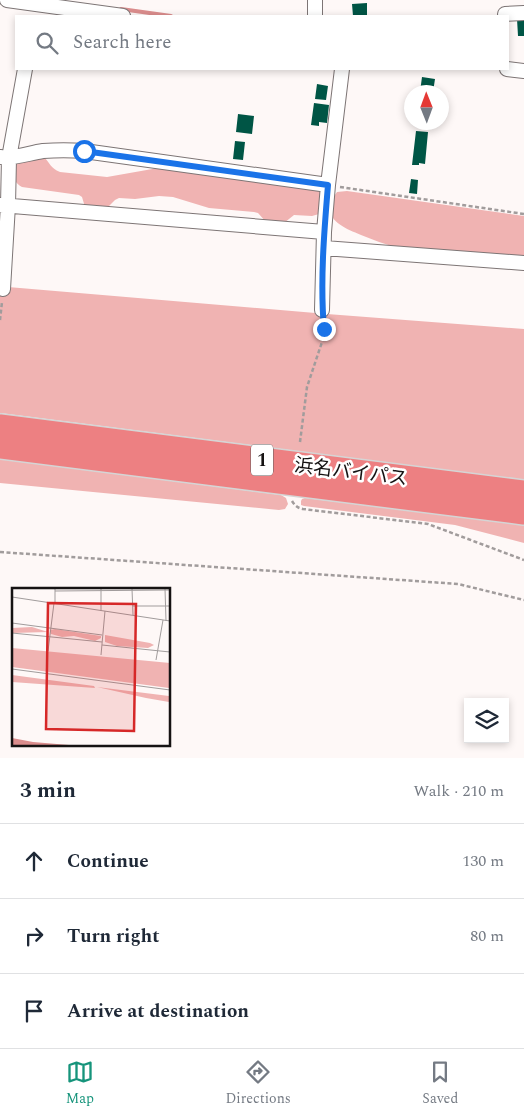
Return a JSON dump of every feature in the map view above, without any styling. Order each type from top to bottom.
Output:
[{"type":"highway","name":"浜名バイパス","points":[[0,426],[524,493]]},
{"type":"highway","name":"浜名バイパス","points":[[0,446],[524,512]]},
{"type":"street","points":[[6,0],[40,7],[114,15]]},
{"type":"street","points":[[315,0],[315,15]]},
{"type":"street","points":[[505,10],[524,13]]},
{"type":"street","points":[[509,69],[524,71]]},
{"type":"street","points":[[3,290],[5,158],[24,70]]},
{"type":"street","points":[[322,310],[324,232],[342,70]]},
{"type":"street","points":[[5,158],[44,151],[84,151],[328,185]]},
{"type":"street","points":[[4,205],[324,232]]},
{"type":"street","points":[[324,248],[524,263]]},
{"type":"path","points":[[328,185],[524,214]]},
{"type":"path","points":[[0,320],[3,290]]},
{"type":"path","points":[[300,442],[307,387],[324,336],[322,310]]},
{"type":"path","points":[[292,497],[295,505],[303,509],[428,524],[524,560]]},
{"type":"path","points":[[0,552],[458,584],[524,600]]},
{"type":"shaded area","points":[[44,157],[52,167],[60,172],[107,177],[158,168],[313,188],[320,191],[323,199],[319,214],[312,216],[294,215],[284,223],[266,222],[258,213],[254,212],[209,208],[173,197],[119,198],[107,208],[85,207],[82,197],[79,195],[22,187],[16,182],[14,171],[16,163]]},
{"type":"shaded area","points":[[347,191],[524,216],[524,259],[398,248],[370,239],[346,228],[334,220],[331,214],[330,208],[337,192]]},
{"type":"shaded area","points":[[8,287],[524,329],[524,480],[0,413],[0,291]]},
{"type":"shaded area","points":[[0,459],[281,495],[286,498],[288,504],[285,509],[279,510],[0,483]]},
{"type":"shaded area","points":[[302,499],[524,525],[524,543],[455,525],[301,505]]},
{"type":"building","points":[[367,3],[367,15],[353,15],[352,4]]},
{"type":"building","points":[[524,18],[524,36],[518,36],[517,19]]},
{"type":"building","points":[[422,77],[435,79],[434,85],[421,85]]},
{"type":"building","points":[[317,84],[328,86],[326,100],[315,99]]},
{"type":"building","points":[[314,103],[329,105],[327,123],[319,122],[319,126],[311,125]]},
{"type":"building","points":[[238,114],[254,116],[252,134],[236,132]]},
{"type":"building","points":[[416,131],[428,132],[425,164],[412,165]]},
{"type":"building","points":[[235,141],[245,142],[243,160],[233,159]]},
{"type":"building","points":[[411,179],[418,180],[417,194],[409,193]]},
{"type":"waterway","points":[[121,9],[164,15]]},
{"type":"route","points":[[84,151],[328,185],[324,232],[322,310],[324,329]]}]
